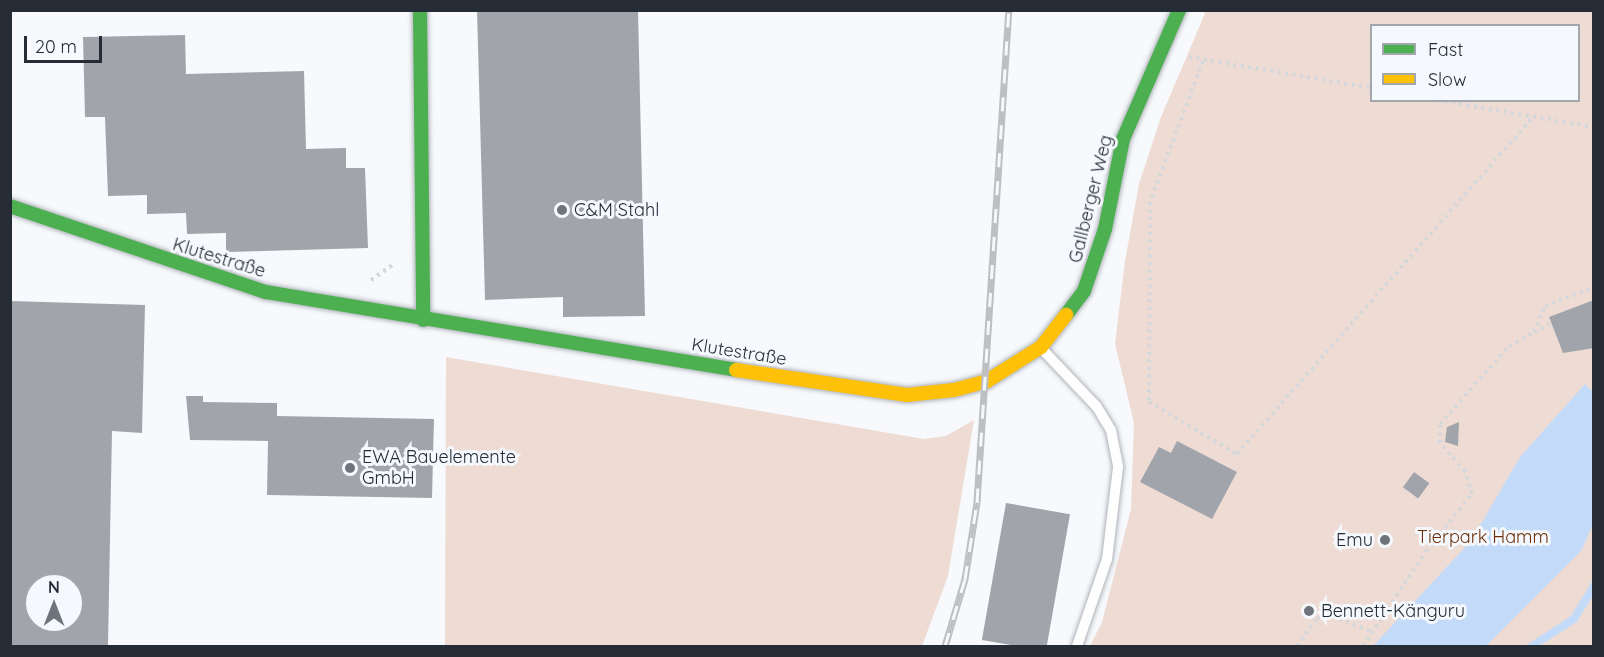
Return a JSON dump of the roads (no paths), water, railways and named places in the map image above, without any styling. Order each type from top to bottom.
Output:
[{"type":"street","points":[[420,10],[423,320]]},
{"type":"street","name":"Gallberger Weg","points":[[1041,347],[1092,272],[1124,139],[1179,10]]},
{"type":"street","name":"Klutestraße","points":[[10,206],[266,292],[423,320],[907,395],[987,381],[1041,347]]},
{"type":"lane","points":[[1041,347],[1097,407],[1111,430],[1118,467],[1107,559],[1077,646]]},
{"type":"water","points":[[1585,384],[1593,392],[1594,522],[1581,551],[1486,646],[1373,646],[1471,541],[1520,457]]},
{"type":"waterway","points":[[1532,646],[1574,619],[1594,586]]},
{"type":"railway","points":[[945,646],[965,579],[977,502],[1009,10]]},
{"type":"place","name":"C&M Stahl","points":[[562,210]]},
{"type":"place","name":"EWA Bauelemente GmbH","points":[[350,468]]},
{"type":"place","name":"Emu","points":[[1385,540]]},
{"type":"place","name":"Bennett-Känguru","points":[[1309,611]]},
{"type":"park label","name":"Tierpark Hamm","points":[[1483,537]]}]
